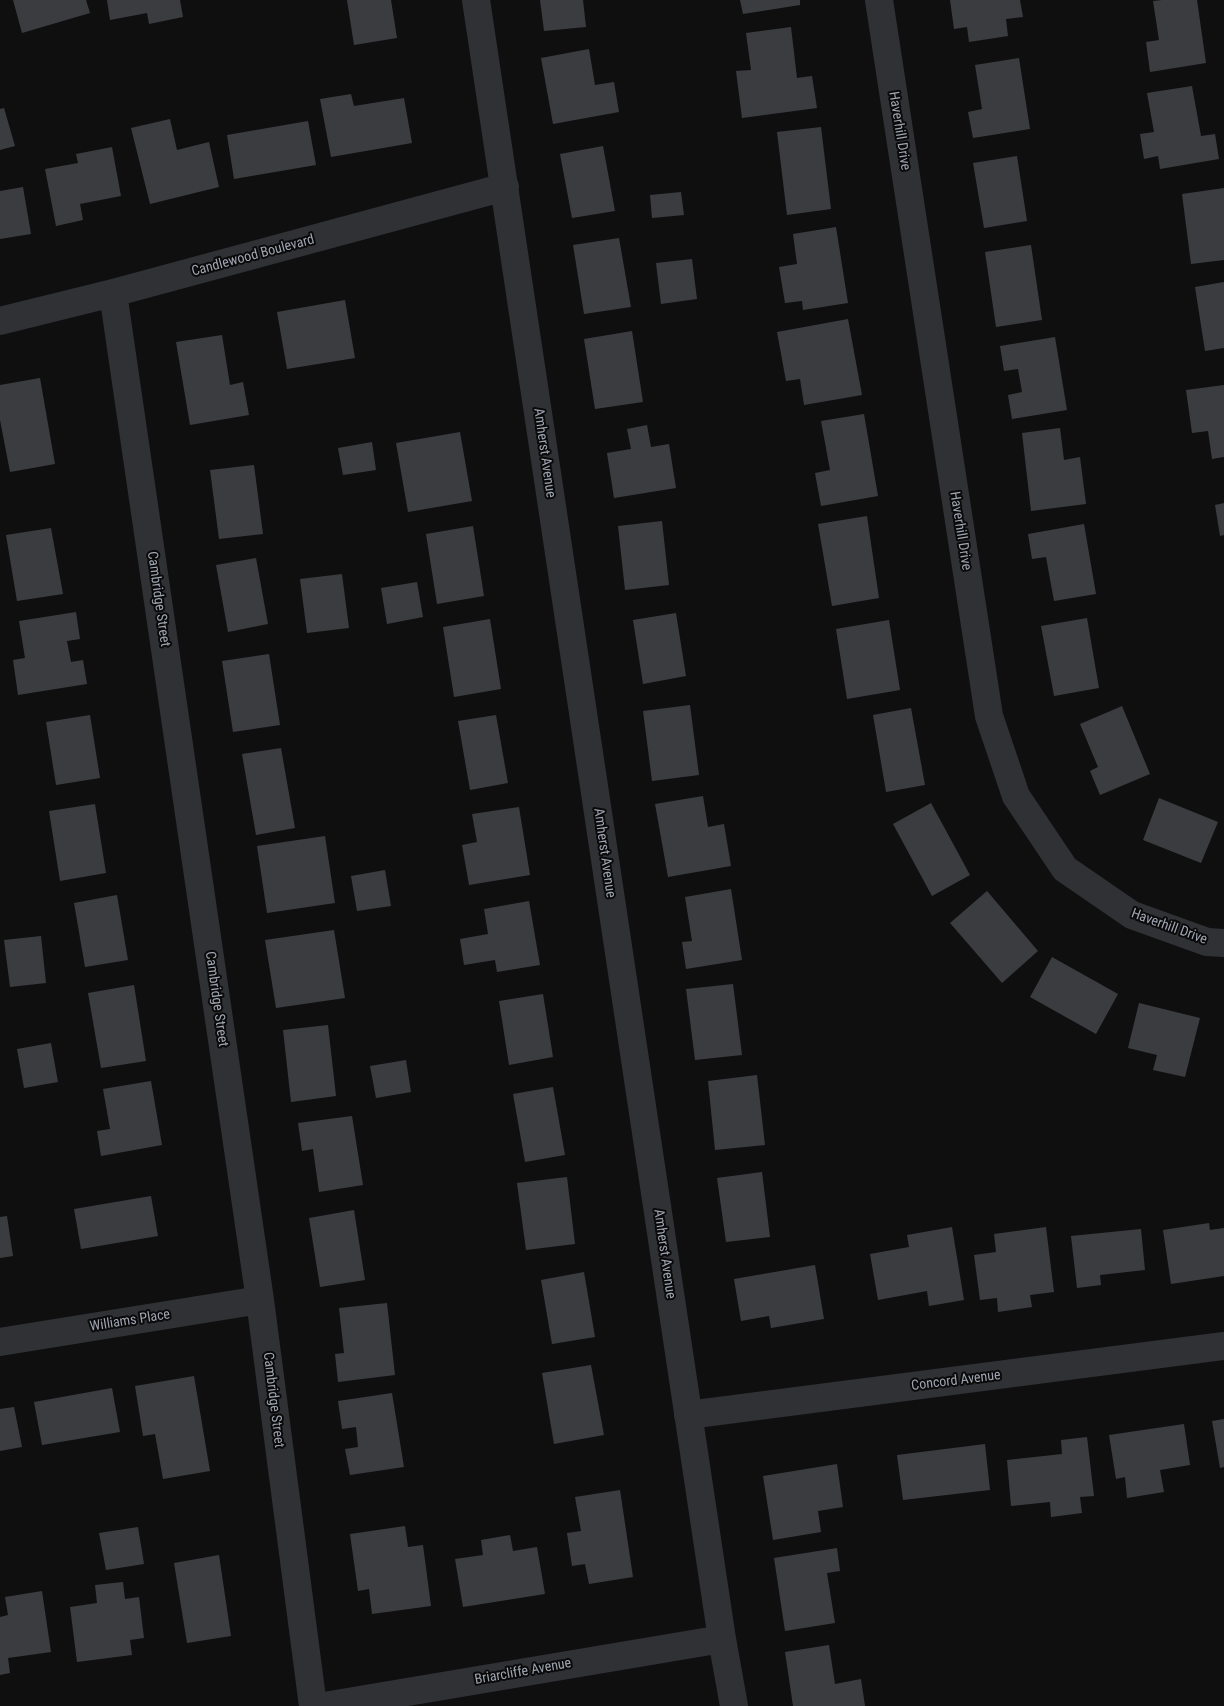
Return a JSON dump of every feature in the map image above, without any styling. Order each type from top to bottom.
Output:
[{"type":"street","name":"Amherst Avenue","points":[[476,0],[688,1416],[734,1706]]},
{"type":"street","name":"Haverhill Drive","points":[[879,0],[989,716],[1016,796],[1065,869],[1132,915],[1207,942],[1224,943]]},
{"type":"street","name":"Candlewood Boulevard","points":[[0,321],[113,294],[505,187]]},
{"type":"street","name":"Cambridge Street","points":[[113,294],[260,1300],[313,1706]]},
{"type":"street","name":"Williams Place","points":[[0,1342],[260,1300]]},
{"type":"street","name":"Concord Avenue","points":[[688,1416],[1224,1346]]},
{"type":"street","name":"Briarcliffe Avenue","points":[[324,1706],[722,1639]]},
{"type":"building","points":[[13,0],[86,0],[90,13],[22,33]]},
{"type":"building","points":[[107,0],[180,0],[183,17],[149,24],[147,13],[110,20]]},
{"type":"building","points":[[347,0],[391,0],[397,38],[354,45]]},
{"type":"building","points":[[540,0],[583,0],[586,27],[544,31]]},
{"type":"building","points":[[740,0],[800,0],[800,5],[743,14]]},
{"type":"building","points":[[950,0],[1020,0],[1023,17],[1006,19],[1008,36],[969,42],[967,27],[954,29]]},
{"type":"building","points":[[1197,0],[1206,63],[1150,72],[1146,42],[1159,40],[1153,1]]},
{"type":"building","points":[[791,27],[797,78],[812,76],[817,108],[742,118],[736,71],[751,70],[746,33]]},
{"type":"building","points":[[589,49],[595,85],[614,82],[619,112],[553,124],[541,58]]},
{"type":"building","points":[[1019,58],[1030,129],[973,138],[968,112],[982,109],[975,65]]},
{"type":"building","points":[[1192,86],[1201,136],[1215,134],[1219,159],[1160,169],[1158,156],[1144,159],[1140,134],[1154,132],[1147,93]]},
{"type":"building","points":[[351,94],[354,106],[404,98],[412,143],[331,157],[320,99]]},
{"type":"building","points":[[4,108],[15,146],[0,150],[0,109]]},
{"type":"building","points":[[170,119],[177,150],[209,142],[219,187],[150,204],[131,128]]},
{"type":"building","points":[[308,121],[316,165],[234,179],[227,135]]},
{"type":"building","points":[[821,127],[831,209],[787,215],[777,132]]},
{"type":"building","points":[[603,146],[615,211],[572,218],[560,154]]},
{"type":"building","points":[[112,147],[121,196],[80,204],[83,220],[56,226],[45,169],[78,163],[76,154]]},
{"type":"building","points":[[1017,156],[1027,221],[984,228],[973,163]]},
{"type":"building","points":[[23,187],[31,234],[0,239],[0,191]]},
{"type":"building","points":[[1224,188],[1224,260],[1191,264],[1182,194]]},
{"type":"building","points":[[681,192],[684,215],[652,218],[650,195]]},
{"type":"building","points":[[836,227],[848,303],[803,310],[802,301],[785,303],[779,267],[797,264],[793,234]]},
{"type":"building","points":[[619,238],[631,307],[584,314],[573,245]]},
{"type":"building","points":[[1031,245],[1042,320],[996,327],[985,252]]},
{"type":"building","points":[[692,259],[697,299],[661,304],[656,263]]},
{"type":"building","points":[[1224,282],[1224,348],[1205,351],[1195,287]]},
{"type":"building","points":[[345,300],[355,358],[287,369],[277,312]]},
{"type":"building","points":[[848,319],[862,395],[804,405],[800,379],[786,381],[777,332]]},
{"type":"building","points":[[632,331],[643,402],[595,409],[584,339]]},
{"type":"building","points":[[222,335],[230,385],[243,382],[249,415],[190,425],[176,342]]},
{"type":"building","points":[[1055,337],[1067,410],[1012,419],[1008,395],[1022,392],[1018,369],[1004,371],[1000,346]]},
{"type":"building","points":[[40,378],[55,464],[10,472],[0,420],[0,385]]},
{"type":"building","points":[[1224,385],[1224,457],[1212,459],[1208,431],[1192,433],[1186,390]]},
{"type":"building","points":[[864,414],[878,496],[821,506],[815,473],[830,470],[821,421]]},
{"type":"building","points":[[647,425],[651,447],[669,444],[676,488],[614,498],[607,453],[631,449],[627,429]]},
{"type":"building","points":[[1060,428],[1064,460],[1080,457],[1086,504],[1031,511],[1022,433]]},
{"type":"building","points":[[460,432],[472,501],[408,512],[396,443]]},
{"type":"building","points":[[372,442],[376,470],[343,475],[338,448]]},
{"type":"building","points":[[254,465],[263,534],[219,539],[210,470]]},
{"type":"building","points":[[1224,503],[1224,535],[1220,536],[1215,505]]},
{"type":"building","points":[[867,516],[879,598],[832,606],[818,524]]},
{"type":"building","points":[[662,521],[669,585],[625,590],[618,526]]},
{"type":"building","points":[[1084,524],[1096,594],[1054,601],[1046,557],[1032,559],[1028,534]]},
{"type":"building","points":[[473,526],[484,596],[437,604],[426,534]]},
{"type":"building","points":[[51,528],[63,594],[17,601],[6,535]]},
{"type":"building","points":[[256,558],[268,624],[228,632],[216,565]]},
{"type":"building","points":[[342,574],[349,628],[307,633],[300,579]]},
{"type":"building","points":[[417,582],[423,617],[387,624],[381,588]]},
{"type":"building","points":[[76,612],[80,639],[67,641],[71,662],[83,660],[87,684],[18,695],[13,660],[25,658],[19,621]]},
{"type":"building","points":[[676,613],[686,676],[643,684],[633,620]]},
{"type":"building","points":[[1087,618],[1099,688],[1054,696],[1041,626]]},
{"type":"building","points":[[490,619],[501,689],[454,697],[443,627]]},
{"type":"building","points":[[889,620],[900,690],[847,699],[836,629]]},
{"type":"building","points":[[269,654],[280,725],[233,732],[222,661]]},
{"type":"building","points":[[690,705],[699,775],[652,781],[643,711]]},
{"type":"building","points":[[1122,706],[1150,774],[1100,795],[1090,771],[1098,767],[1080,724]]},
{"type":"building","points":[[911,708],[925,785],[886,792],[873,715]]},
{"type":"building","points":[[90,715],[100,778],[56,785],[46,722]]},
{"type":"building","points":[[496,715],[508,783],[470,790],[458,721]]},
{"type":"building","points":[[281,748],[295,828],[256,835],[242,754]]},
{"type":"building","points":[[703,796],[708,827],[724,824],[731,866],[668,877],[655,804]]},
{"type":"building","points":[[1159,798],[1218,822],[1201,863],[1143,840]]},
{"type":"building","points":[[931,803],[970,875],[932,896],[893,824]]},
{"type":"building","points":[[95,804],[106,873],[60,881],[49,811]]},
{"type":"building","points":[[519,807],[530,875],[469,885],[462,845],[477,842],[472,814]]},
{"type":"building","points":[[325,836],[335,903],[267,913],[257,846]]},
{"type":"building","points":[[385,870],[391,906],[357,911],[351,876]]},
{"type":"building","points":[[731,889],[742,960],[686,969],[682,942],[692,941],[685,897]]},
{"type":"building","points":[[987,891],[1038,951],[1002,983],[950,923]]},
{"type":"building","points":[[117,895],[128,960],[85,967],[74,903]]},
{"type":"building","points":[[529,901],[540,965],[497,972],[495,960],[464,965],[460,939],[488,934],[484,909]]},
{"type":"building","points":[[334,930],[345,998],[276,1008],[265,940]]},
{"type":"building","points":[[41,936],[46,983],[10,987],[4,940]]},
{"type":"building","points":[[1052,957],[1118,994],[1096,1034],[1030,997]]},
{"type":"building","points":[[733,984],[742,1055],[695,1060],[686,989]]},
{"type":"building","points":[[134,985],[146,1061],[101,1068],[88,993]]},
{"type":"building","points":[[543,994],[553,1057],[509,1065],[499,1001]]},
{"type":"building","points":[[1139,1003],[1200,1018],[1185,1077],[1153,1070],[1157,1055],[1128,1048]]},
{"type":"building","points":[[328,1025],[336,1096],[291,1102],[283,1030]]},
{"type":"building","points":[[51,1043],[58,1082],[24,1088],[17,1049]]},
{"type":"building","points":[[406,1060],[411,1092],[376,1098],[370,1066]]},
{"type":"building","points":[[757,1075],[765,1145],[715,1150],[708,1081]]},
{"type":"building","points":[[151,1081],[162,1145],[101,1156],[97,1131],[110,1129],[103,1089]]},
{"type":"building","points":[[553,1087],[565,1155],[525,1162],[513,1094]]},
{"type":"building","points":[[352,1116],[363,1185],[319,1192],[313,1149],[302,1151],[298,1123]]},
{"type":"building","points":[[762,1172],[770,1237],[726,1242],[717,1178]]},
{"type":"building","points":[[567,1177],[575,1244],[526,1250],[517,1183]]},
{"type":"building","points":[[151,1196],[158,1236],[81,1249],[74,1209]]},
{"type":"building","points":[[354,1210],[365,1280],[320,1287],[309,1218]]},
{"type":"building","points":[[7,1216],[13,1256],[0,1258],[0,1217]]},
{"type":"building","points":[[1209,1223],[1210,1230],[1224,1228],[1224,1276],[1171,1284],[1163,1230]]},
{"type":"building","points":[[952,1227],[964,1300],[929,1306],[927,1291],[878,1300],[870,1254],[909,1247],[907,1235]]},
{"type":"building","points":[[1046,1227],[1054,1292],[1030,1295],[1032,1307],[998,1312],[997,1298],[980,1300],[974,1255],[996,1252],[994,1234]]},
{"type":"building","points":[[1141,1229],[1145,1270],[1100,1275],[1101,1285],[1077,1288],[1071,1236]]},
{"type":"building","points":[[815,1265],[824,1319],[771,1328],[769,1316],[741,1321],[734,1279]]},
{"type":"building","points":[[584,1272],[595,1337],[552,1344],[541,1280]]},
{"type":"building","points":[[387,1303],[395,1375],[338,1382],[335,1354],[344,1353],[339,1308]]},
{"type":"building","points":[[591,1365],[604,1435],[554,1444],[542,1373]]},
{"type":"building","points":[[194,1376],[210,1471],[163,1479],[155,1434],[143,1436],[135,1386]]},
{"type":"building","points":[[112,1388],[120,1432],[42,1445],[34,1402]]},
{"type":"building","points":[[392,1393],[404,1467],[350,1475],[345,1449],[358,1447],[356,1427],[342,1429],[338,1401]]},
{"type":"building","points":[[14,1407],[22,1447],[0,1451],[0,1409]]},
{"type":"building","points":[[1224,1419],[1224,1467],[1220,1468],[1212,1421]]},
{"type":"building","points":[[1184,1424],[1190,1465],[1160,1470],[1164,1492],[1127,1498],[1125,1477],[1116,1479],[1109,1435]]},
{"type":"building","points":[[1087,1437],[1094,1496],[1080,1497],[1082,1513],[1051,1517],[1050,1502],[1011,1506],[1007,1460],[1062,1454],[1061,1440]]},
{"type":"building","points":[[985,1444],[990,1490],[903,1500],[897,1455]]},
{"type":"building","points":[[837,1464],[843,1507],[818,1511],[821,1532],[773,1540],[763,1476]]},
{"type":"building","points":[[620,1490],[633,1577],[589,1584],[585,1564],[572,1566],[567,1533],[581,1531],[575,1497]]},
{"type":"building","points":[[405,1526],[408,1547],[423,1545],[431,1606],[372,1614],[369,1589],[358,1591],[350,1534]]},
{"type":"building","points":[[138,1527],[144,1564],[106,1570],[99,1533]]},
{"type":"building","points":[[510,1535],[513,1551],[537,1547],[545,1594],[463,1607],[455,1559],[483,1555],[481,1540]]},
{"type":"building","points":[[837,1548],[840,1571],[827,1573],[835,1623],[785,1631],[774,1558]]},
{"type":"building","points":[[219,1555],[231,1636],[187,1643],[174,1563]]},
{"type":"building","points":[[123,1582],[125,1599],[139,1597],[144,1638],[130,1640],[132,1655],[77,1662],[70,1607],[97,1603],[95,1585]]},
{"type":"building","points":[[42,1591],[51,1652],[8,1658],[10,1673],[0,1675],[0,1617],[8,1615],[5,1597]]},
{"type":"building","points":[[829,1645],[835,1684],[861,1679],[865,1706],[793,1706],[785,1652]]}]
